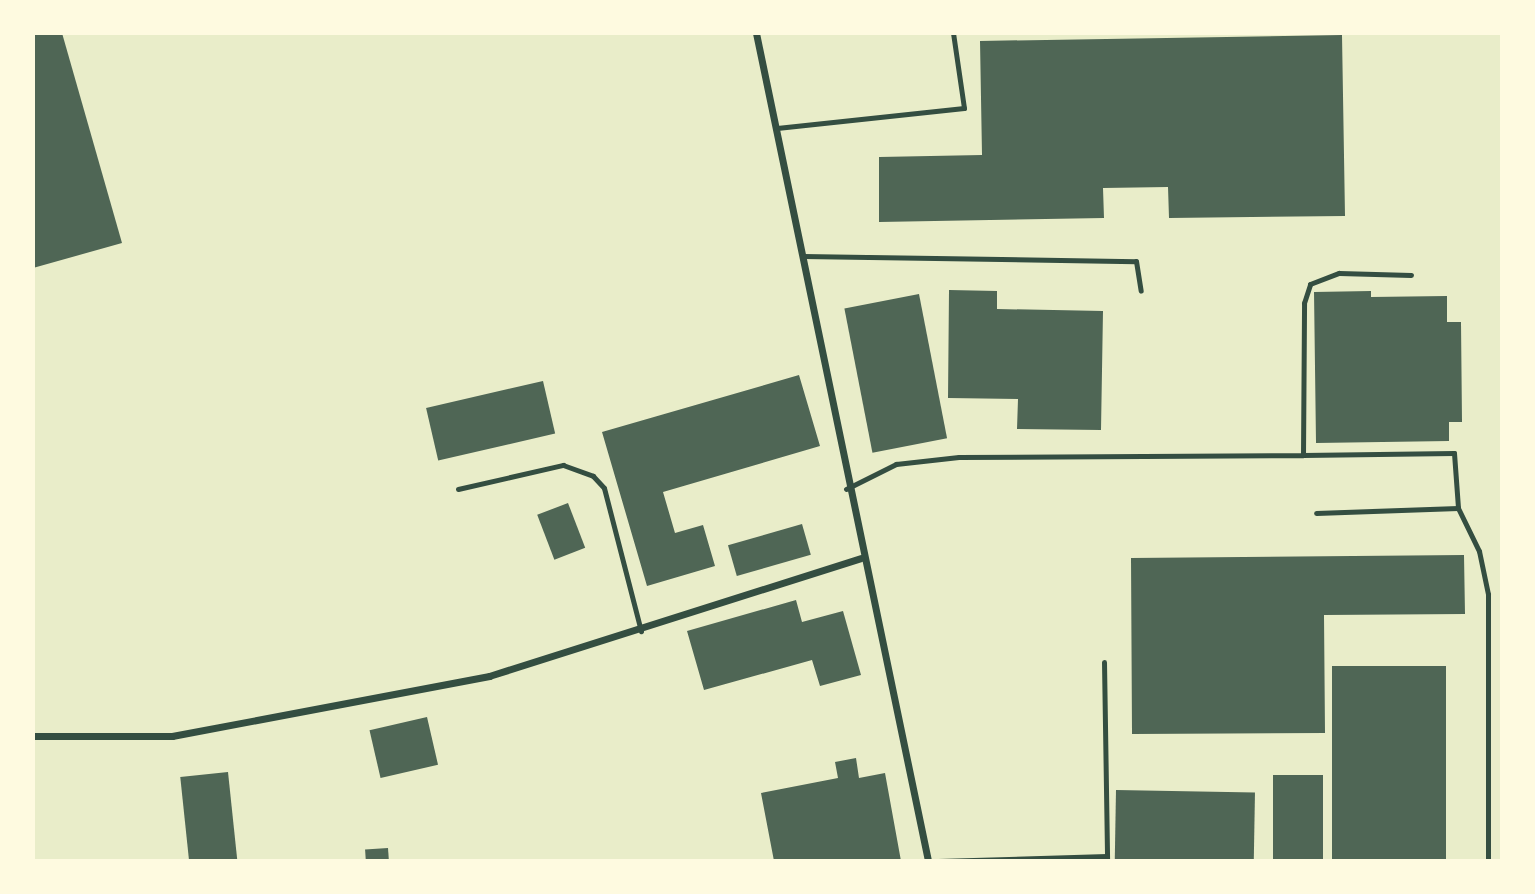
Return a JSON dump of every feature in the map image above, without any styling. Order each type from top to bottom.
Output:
[{"type":"street","points":[[756,33],[803,256],[846,489],[928,861]]},
{"type":"street","points":[[33,736],[172,736],[262,723],[489,676],[642,631],[861,558]]},
{"type":"lane","points":[[777,128],[964,108],[953,33]]},
{"type":"lane","points":[[803,256],[1136,261],[1141,291]]},
{"type":"lane","points":[[1303,455],[1304,303],[1310,284],[1339,273],[1410,275]]},
{"type":"lane","points":[[846,489],[896,464],[959,457],[1454,453],[1458,508],[1479,551],[1488,594],[1488,861]]},
{"type":"lane","points":[[458,489],[563,465],[593,476],[604,488],[642,631]]},
{"type":"lane","points":[[1316,513],[1458,508]]},
{"type":"lane","points":[[938,861],[1107,859],[1104,662]]},
{"type":"building","points":[[33,33],[62,33],[122,243],[33,268]]},
{"type":"building","points":[[1342,35],[1345,216],[1169,218],[1168,187],[1103,188],[1104,218],[879,222],[879,157],[982,155],[980,41]]},
{"type":"building","points":[[949,290],[997,291],[997,309],[1103,311],[1101,430],[1017,429],[1018,399],[948,398]]},
{"type":"building","points":[[1371,291],[1371,297],[1447,296],[1447,322],[1461,322],[1462,422],[1449,422],[1449,441],[1316,443],[1314,292]]},
{"type":"building","points":[[919,294],[947,438],[872,453],[844,309]]},
{"type":"building","points":[[799,375],[820,446],[663,492],[675,533],[703,525],[715,566],[647,586],[602,432]]},
{"type":"building","points":[[543,381],[555,434],[438,461],[426,408]]},
{"type":"building","points":[[568,503],[585,548],[554,560],[537,515]]},
{"type":"building","points":[[802,524],[811,555],[737,576],[728,545]]},
{"type":"building","points":[[1464,555],[1465,614],[1324,615],[1325,733],[1132,734],[1131,558]]},
{"type":"building","points":[[796,600],[802,622],[843,611],[861,675],[820,686],[812,660],[704,690],[687,631]]},
{"type":"building","points":[[1332,666],[1446,666],[1446,861],[1332,861]]},
{"type":"building","points":[[427,717],[438,765],[381,778],[370,730]]},
{"type":"building","points":[[856,758],[859,778],[885,773],[901,861],[774,861],[761,793],[838,778],[835,762]]},
{"type":"building","points":[[228,772],[237,861],[189,861],[180,777]]},
{"type":"building","points":[[1273,775],[1323,775],[1323,861],[1273,861]]},
{"type":"building","points":[[1116,790],[1255,792],[1254,861],[1115,861]]},
{"type":"building","points":[[388,848],[389,861],[366,861],[365,850]]}]
